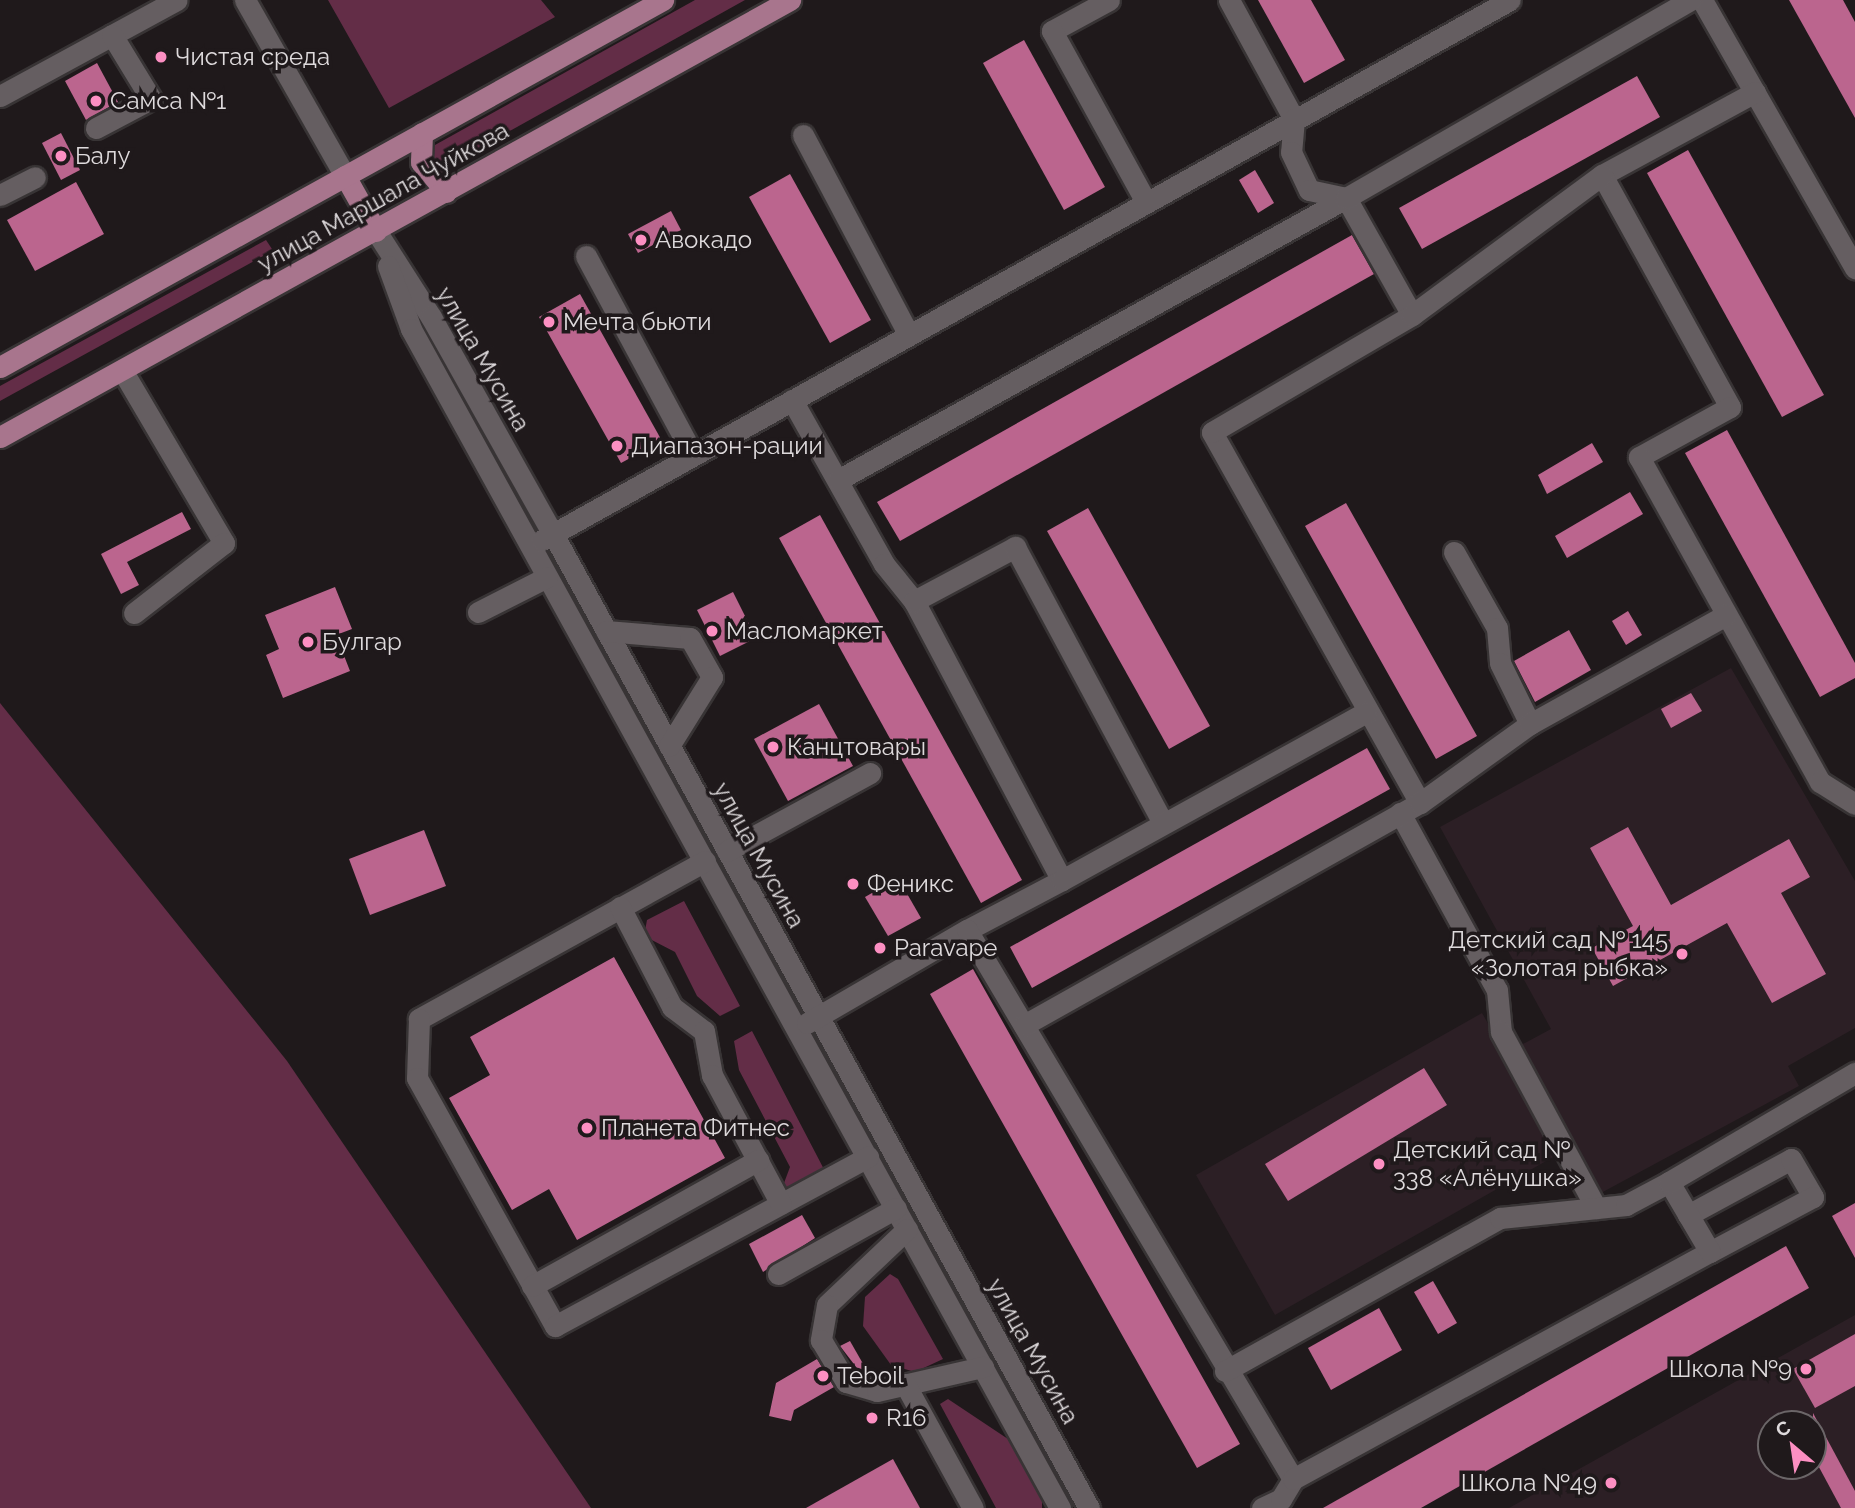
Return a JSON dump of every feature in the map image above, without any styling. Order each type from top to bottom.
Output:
[{"type":"main road","name":"улица Маршала Чуйкова","points":[[0,368],[663,0]]},
{"type":"main road","name":"улица Маршала Чуйкова","points":[[0,437],[790,0]]},
{"type":"main road","points":[[422,134],[422,162],[446,192]]},
{"type":"main road","name":"улица Мусина","points":[[345,176],[376,231]]},
{"type":"street","points":[[0,96],[177,0]]},
{"type":"street","name":"улица Мусина","points":[[245,0],[345,176]]},
{"type":"street","points":[[1109,0],[1052,31],[1146,202]]},
{"type":"street","points":[[1229,0],[1294,119],[1291,152],[1309,190],[1346,198],[1412,316]]},
{"type":"street","points":[[531,546],[1510,0]]},
{"type":"street","points":[[838,480],[1346,198],[1691,0]]},
{"type":"street","points":[[1702,0],[1855,268]]},
{"type":"street","points":[[96,128],[151,99],[113,35]]},
{"type":"street","points":[[1420,803],[1366,712],[1212,432],[1412,316],[1602,175],[1755,92]]},
{"type":"street","points":[[803,135],[909,335]]},
{"type":"street","points":[[1602,175],[1730,407],[1639,457],[1820,782],[1855,804]]},
{"type":"street","points":[[0,195],[35,177]]},
{"type":"street","name":"улица Мусина","points":[[376,231],[431,317],[553,534],[1089,1508]]},
{"type":"street","name":"улица Мусина","points":[[376,231],[411,329],[1060,1508]]},
{"type":"street","points":[[586,256],[693,456]]},
{"type":"street","points":[[122,370],[225,543],[134,613]]},
{"type":"street","points":[[792,400],[884,564],[914,601],[1062,880]]},
{"type":"street","points":[[914,601],[1015,547],[1163,823]]},
{"type":"street","points":[[1454,552],[1497,628],[1500,663],[1530,724]]},
{"type":"street","points":[[478,612],[547,577]]},
{"type":"street","points":[[1024,1026],[1420,803],[1530,724],[1726,615]]},
{"type":"street","points":[[606,631],[691,638],[712,677],[669,746]]},
{"type":"street","points":[[797,1029],[967,930],[1366,712]]},
{"type":"street","points":[[727,850],[870,773]]},
{"type":"street","points":[[1401,813],[1497,990],[1501,1032],[1596,1208]]},
{"type":"street","points":[[705,861],[419,1019],[417,1078],[555,1326],[868,1157]]},
{"type":"street","points":[[620,907],[672,1007],[705,1031],[712,1075],[781,1204]]},
{"type":"street","points":[[967,930],[1224,1371],[1293,1479]]},
{"type":"street","points":[[1224,1371],[1500,1218],[1626,1205],[1855,1073]]},
{"type":"street","points":[[1276,1505],[1293,1479],[1813,1197],[1791,1158],[1688,1215]]},
{"type":"street","points":[[532,1286],[758,1160]]},
{"type":"street","points":[[1669,1182],[1710,1252]]},
{"type":"street","points":[[778,1274],[896,1208]]},
{"type":"street","points":[[907,1229],[827,1305],[821,1340],[846,1382],[877,1391],[983,1367]]},
{"type":"street","points":[[905,1384],[973,1508]]},
{"type":"shaded area","points":[[328,0],[541,0],[555,17],[389,108]]},
{"type":"shaded area","points":[[695,0],[745,0],[447,166],[434,160],[431,152],[435,145]]},
{"type":"shaded area","points":[[266,240],[272,249],[265,255],[0,401],[0,386]]},
{"type":"shaded area","name":"Детский сад № 145 «Золотая рыбка»","points":[[1731,668],[1855,881],[1855,1028],[1788,1066],[1799,1086],[1601,1193],[1521,1045],[1551,1029],[1440,827]]},
{"type":"shaded area","points":[[0,703],[287,1061],[591,1508],[0,1508]]},
{"type":"shaded area","points":[[684,901],[740,1006],[720,1016],[697,996],[675,952],[644,936],[647,920]]},
{"type":"shaded area","name":"Детский сад № 338 «Алёнушка»","points":[[1482,1013],[1562,1152],[1275,1315],[1196,1175]]},
{"type":"shaded area","points":[[752,1031],[828,1177],[788,1192],[784,1183],[790,1167],[739,1070],[734,1041]]},
{"type":"shaded area","points":[[890,1274],[898,1279],[943,1359],[915,1372],[891,1365],[863,1326],[865,1297]]},
{"type":"shaded area","name":"Школа №9","points":[[1855,1315],[1855,1508],[1509,1508]]},
{"type":"shaded area","points":[[948,1399],[1014,1443],[1042,1496],[1042,1508],[996,1508],[940,1404]]},
{"type":"building","points":[[1258,0],[1311,0],[1345,60],[1304,83]]},
{"type":"building","points":[[1789,0],[1843,0],[1855,22],[1855,118]]},
{"type":"building","points":[[1024,40],[1105,187],[1064,210],[983,63]]},
{"type":"building","points":[[97,63],[118,102],[86,120],[65,81]]},
{"type":"building","points":[[1637,76],[1660,117],[1422,249],[1399,208]]},
{"type":"building","points":[[61,133],[80,170],[61,180],[42,143]]},
{"type":"building","points":[[1688,150],[1824,395],[1782,417],[1647,173]]},
{"type":"building","points":[[1255,170],[1274,203],[1258,213],[1239,180]]},
{"type":"building","points":[[790,174],[871,320],[830,343],[749,197]]},
{"type":"building","points":[[76,182],[104,234],[35,271],[7,220]]},
{"type":"building","points":[[671,211],[681,230],[638,253],[628,234]]},
{"type":"building","points":[[1352,235],[1374,274],[900,541],[877,502]]},
{"type":"building","points":[[580,294],[662,441],[621,463],[539,317]]},
{"type":"building","points":[[1727,430],[1855,663],[1855,678],[1820,697],[1685,453]]},
{"type":"building","points":[[1592,443],[1603,462],[1547,494],[1538,475]]},
{"type":"building","points":[[1630,492],[1643,514],[1567,558],[1555,536]]},
{"type":"building","points":[[1346,503],[1477,736],[1436,759],[1305,526]]},
{"type":"building","points":[[1088,508],[1210,726],[1169,749],[1047,531]]},
{"type":"building","points":[[182,512],[191,529],[127,562],[139,585],[121,594],[101,554]]},
{"type":"building","points":[[820,515],[1022,880],[981,903],[779,538]]},
{"type":"building","name":"Булгар","points":[[335,587],[352,629],[336,635],[350,671],[283,698],[266,655],[279,649],[265,615]]},
{"type":"building","points":[[733,592],[756,638],[720,656],[697,610]]},
{"type":"building","points":[[1628,611],[1642,635],[1626,645],[1612,621]]},
{"type":"building","points":[[1569,630],[1591,670],[1535,702],[1514,661]]},
{"type":"building","points":[[1691,693],[1702,711],[1671,728],[1661,709]]},
{"type":"building","points":[[819,704],[853,766],[788,801],[754,739]]},
{"type":"building","points":[[1367,748],[1390,789],[1032,988],[1010,947]]},
{"type":"building","points":[[1628,827],[1671,905],[1789,839],[1810,877],[1781,893],[1826,974],[1772,1003],[1727,923],[1613,986],[1592,948],[1633,926],[1590,848]]},
{"type":"building","points":[[424,830],[446,886],[370,915],[349,859]]},
{"type":"building","points":[[898,878],[921,918],[888,936],[865,897]]},
{"type":"building","name":"Планета Фитнес","points":[[614,957],[725,1158],[577,1240],[549,1189],[512,1210],[449,1098],[490,1075],[470,1037]]},
{"type":"building","points":[[973,969],[1240,1444],[1197,1468],[930,994]]},
{"type":"building","points":[[1424,1068],[1447,1105],[1288,1201],[1265,1164]]},
{"type":"building","points":[[1855,1203],[1855,1258],[1832,1216]]},
{"type":"building","points":[[802,1215],[815,1238],[763,1272],[749,1244]]},
{"type":"building","points":[[1786,1246],[1809,1288],[1421,1508],[1323,1508]]},
{"type":"building","points":[[1433,1281],[1457,1323],[1438,1334],[1414,1292]]},
{"type":"building","points":[[1379,1308],[1402,1350],[1331,1390],[1308,1348]]},
{"type":"building","points":[[1855,1334],[1855,1386],[1815,1408],[1793,1369]]},
{"type":"building","points":[[850,1341],[866,1369],[860,1372],[840,1346]]},
{"type":"building","points":[[817,1359],[834,1387],[794,1410],[791,1421],[769,1416],[776,1383]]},
{"type":"building","points":[[1827,1439],[1855,1491],[1855,1508],[1841,1508],[1826,1480]]},
{"type":"building","points":[[893,1459],[920,1508],[806,1508]]},
{"type":"place","name":"Чистая среда","points":[[161,57]]},
{"type":"place","name":"Самса №1","points":[[96,101]]},
{"type":"place","name":"Балу","points":[[61,156]]},
{"type":"place","name":"Авокадо","points":[[641,240]]},
{"type":"place","name":"Мечта бьюти","points":[[549,322]]},
{"type":"place","name":"Диапазон-рации","points":[[617,446]]},
{"type":"place","name":"Масломаркет","points":[[712,631]]},
{"type":"place","name":"Булгар","points":[[308,642]]},
{"type":"place","name":"Канцтовары","points":[[773,747]]},
{"type":"place","name":"Феникс","points":[[853,884]]},
{"type":"place","name":"Paravape","points":[[880,948]]},
{"type":"place","name":"Детский сад № 145 «Золотая рыбка»","points":[[1682,954]]},
{"type":"place","name":"Планета Фитнес","points":[[587,1128]]},
{"type":"place","name":"Детский сад № 338 «Алёнушка»","points":[[1379,1164]]},
{"type":"place","name":"Школа №9","points":[[1806,1369]]},
{"type":"place","name":"Teboil","points":[[823,1376]]},
{"type":"place","name":"R16","points":[[872,1418]]},
{"type":"place","name":"Школа №49","points":[[1611,1483]]}]
